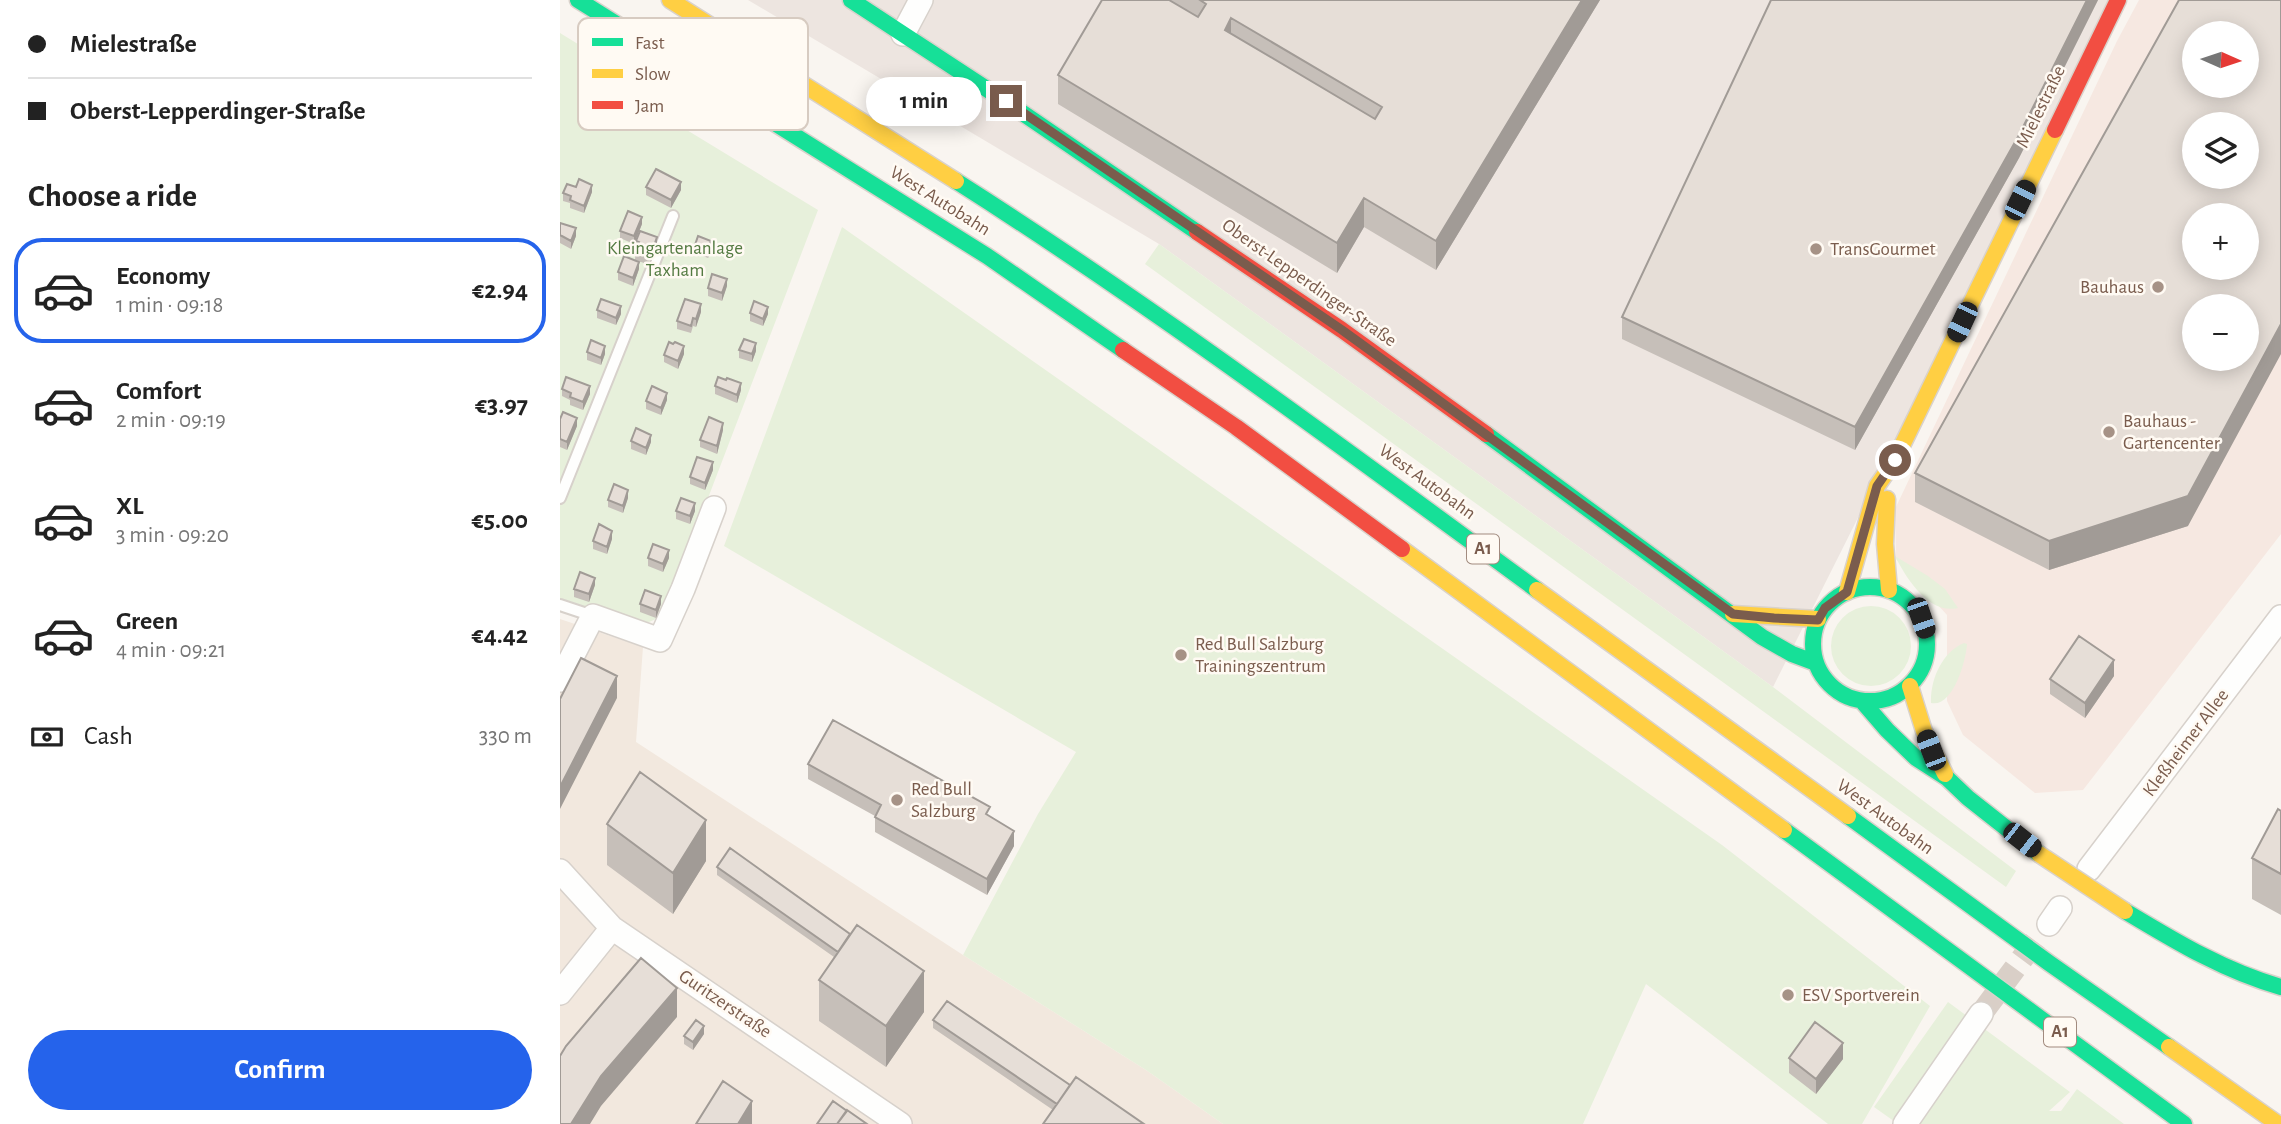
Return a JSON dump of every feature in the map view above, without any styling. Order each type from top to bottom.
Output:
[{"type":"main road","name":"West Autobahn","points":[[578,0],[607,18]]},
{"type":"main road","name":"West Autobahn","points":[[670,0],[698,18]]},
{"type":"main road","name":"Oberst-Lepperdinger-Straße","points":[[851,0],[1006,101],[1342,330],[1733,614],[1764,640],[1791,655],[1816,663]]},
{"type":"main road","name":"Mielestraße","points":[[1847,592],[1877,486],[1895,460],[2118,0]]},
{"type":"main road","name":"West Autobahn","points":[[808,87],[1014,218],[1286,406],[2049,963],[2277,1124]]},
{"type":"main road","name":"West Autobahn","points":[[786,130],[987,256],[1236,427],[2185,1124]]},
{"type":"main road","name":"Mielestraße","points":[[1889,590],[1884,552],[1884,516],[1895,460]]},
{"type":"main road","points":[[1861,587],[1889,590],[1913,606],[1921,618],[1926,632],[1925,661],[1910,686],[1896,696],[1879,701],[1862,701],[1847,697],[1833,689],[1816,663],[1813,649],[1818,620],[1825,608],[1847,592],[1861,587]]},
{"type":"main road","points":[[1733,614],[1818,620]]},
{"type":"main road","points":[[1910,686],[1931,750],[1947,778]]},
{"type":"main road","points":[[1862,701],[1916,758],[1947,778],[2039,854],[2125,911],[2214,963],[2258,982],[2281,987]]},
{"type":"street","points":[[903,34],[921,0]]},
{"type":"street","points":[[560,680],[593,616],[660,640],[683,589],[713,508]]},
{"type":"street","name":"Kleßheimer Allee","points":[[2090,869],[2281,617]]},
{"type":"street","name":"Guritzerstraße","points":[[560,871],[612,928],[900,1124]]},
{"type":"street","points":[[560,993],[612,928]]},
{"type":"street","points":[[1905,1124],[1981,1014]]},
{"type":"lane","points":[[560,498],[673,216]]},
{"type":"lane","points":[[560,605],[593,616]]},
{"type":"shaded area","points":[[748,0],[2118,0],[1773,687],[1159,244],[808,36],[808,18],[778,18]]},
{"type":"shaded area","points":[[2139,0],[2281,0],[2281,534],[2083,790],[2035,793],[1963,735],[1947,701],[1947,615],[1896,559],[1895,509],[2117,41]]},
{"type":"shaded area","points":[[560,619],[643,647],[636,742],[963,955],[1146,1070],[1223,1124],[560,1124]]},
{"type":"green space","name":"Kleingartenanlage Taxham","points":[[560,33],[578,44],[578,130],[687,130],[818,210],[663,616],[642,625],[560,599]]},
{"type":"green space","name":"Red Bull Salzburg Trainingszentrum","points":[[842,227],[1722,845],[1930,1006],[1862,1124],[1828,1124],[1646,984],[1583,1124],[1223,1124],[1146,1070],[963,955],[1038,814],[1076,752],[724,546]]},
{"type":"green space","points":[[1159,244],[1773,687],[2016,871],[2006,887],[1145,264]]},
{"type":"green space","points":[[1895,556],[1945,589],[1958,608],[1947,609],[1928,600],[1912,584]]},
{"type":"green space","points":[[1871,606],[1886,609],[1899,618],[1908,631],[1911,646],[1908,661],[1899,674],[1886,683],[1871,686],[1856,683],[1843,674],[1834,661],[1831,646],[1834,631],[1843,618],[1856,609]]},
{"type":"green space","points":[[1964,643],[1967,644],[1964,661],[1957,682],[1946,698],[1939,703],[1931,703],[1935,676],[1939,668],[1949,653]]},
{"type":"green space","points":[[1948,1002],[2070,1092],[2049,1111],[2061,1111],[2077,1089],[2124,1124],[1898,1124],[1874,1107]]},
{"type":"building","points":[[1102,0],[1169,0],[1198,17],[1206,4],[1200,0],[1582,0],[1436,241],[1364,198],[1337,243],[1058,75]],"holes":[[[1231,18],[1382,107],[1375,119],[1225,30]]]},
{"type":"building","name":"TransGourmet","points":[[1771,0],[2087,0],[2019,135],[1855,427],[1622,317]]},
{"type":"building","name":"Bauhaus","points":[[2179,0],[2281,0],[2281,324],[2259,365],[2259,294],[2182,294],[2182,371],[2256,371],[2188,496],[2049,541],[1915,473]]},
{"type":"building","points":[[656,169],[681,182],[671,200],[646,187]]},
{"type":"building","points":[[579,179],[592,185],[584,206],[570,200],[571,196],[563,193],[567,184],[576,187]]},
{"type":"building","points":[[628,211],[642,217],[634,236],[620,231]]},
{"type":"building","points":[[560,223],[576,228],[571,241],[560,235]]},
{"type":"building","points":[[640,231],[657,237],[650,258],[635,252]]},
{"type":"building","points":[[698,236],[711,241],[708,250],[695,245]]},
{"type":"building","points":[[624,256],[639,262],[633,278],[618,272]]},
{"type":"building","points":[[712,274],[727,279],[722,293],[708,288]]},
{"type":"building","points":[[601,299],[621,306],[616,318],[597,310]]},
{"type":"building","points":[[685,299],[701,304],[691,326],[677,321]]},
{"type":"building","points":[[754,301],[768,307],[763,319],[750,313]]},
{"type":"building","points":[[744,339],[756,343],[752,354],[739,350]]},
{"type":"building","points":[[591,340],[605,346],[601,358],[587,352]]},
{"type":"building","points":[[669,342],[684,346],[678,361],[664,355]]},
{"type":"building","points":[[566,377],[590,386],[583,402],[570,397],[571,393],[562,389]]},
{"type":"building","points":[[718,377],[741,383],[737,395],[715,386]]},
{"type":"building","points":[[652,386],[667,393],[661,408],[646,401]]},
{"type":"building","points":[[563,412],[577,418],[567,442],[560,439],[560,419]]},
{"type":"building","points":[[709,417],[723,423],[717,446],[700,440]]},
{"type":"building","points":[[636,428],[651,435],[646,448],[631,441]]},
{"type":"building","points":[[697,457],[713,462],[705,483],[690,477]]},
{"type":"building","points":[[614,484],[628,490],[623,506],[608,500]]},
{"type":"building","points":[[681,498],[695,503],[690,516],[676,511]]},
{"type":"building","points":[[599,524],[612,531],[607,547],[593,541]]},
{"type":"building","points":[[653,544],[669,550],[663,564],[648,558]]},
{"type":"building","points":[[580,572],[595,578],[589,594],[574,589]]},
{"type":"building","points":[[645,590],[661,596],[656,610],[640,604]]},
{"type":"building","points":[[2079,636],[2114,660],[2085,703],[2050,679]]},
{"type":"building","points":[[581,658],[617,676],[560,787],[560,699]]},
{"type":"building","name":"Red Bull Salzburg","points":[[833,720],[990,807],[986,814],[1014,831],[987,879],[875,817],[881,805],[808,764]]},
{"type":"building","points":[[640,772],[706,820],[673,873],[607,824]]},
{"type":"building","points":[[2278,809],[2281,811],[2281,874],[2252,858]]},
{"type":"building","points":[[730,848],[850,934],[838,952],[717,867]]},
{"type":"building","points":[[857,925],[924,971],[886,1026],[819,980]]},
{"type":"building","points":[[641,958],[677,988],[601,1076],[571,1124],[560,1124],[560,1056]]},
{"type":"building","points":[[947,1001],[1070,1085],[1057,1104],[933,1020]]},
{"type":"building","points":[[696,1020],[704,1026],[693,1042],[684,1036]]},
{"type":"building","points":[[1815,1022],[1843,1043],[1816,1079],[1789,1058]]},
{"type":"building","points":[[1076,1077],[1144,1124],[1043,1124]]},
{"type":"building","points":[[723,1081],[752,1101],[738,1124],[696,1124]]},
{"type":"building","points":[[833,1101],[847,1111],[837,1124],[817,1124]]},
{"type":"building","points":[[847,1110],[867,1124],[837,1124]]},
{"type":"tunnel","points":[[1981,1014],[2036,940]]},
{"type":"traffic: fast","points":[[578,0],[607,18]]},
{"type":"traffic: fast","points":[[851,0],[1197,232]]},
{"type":"traffic: fast","points":[[786,130],[987,256],[1123,350]]},
{"type":"traffic: fast","points":[[956,181],[1177,329],[1537,590]]},
{"type":"traffic: fast","points":[[1486,434],[1762,637],[1792,654],[1816,663]]},
{"type":"traffic: fast","points":[[1870,587],[1892,591],[1902,596],[1918,612],[1923,622],[1927,644],[1923,666],[1918,676],[1902,692],[1892,697],[1870,701],[1848,697],[1838,692],[1822,676],[1817,666],[1813,644],[1817,622],[1822,612],[1838,596],[1848,591],[1870,587]]},
{"type":"traffic: fast","points":[[1862,701],[1916,758],[1947,778],[2039,854]]},
{"type":"traffic: fast","points":[[1848,816],[2169,1047]]},
{"type":"traffic: fast","points":[[1784,830],[2184,1124]]},
{"type":"traffic: fast","points":[[2125,911],[2220,964],[2281,987]]},
{"type":"traffic: slow","points":[[670,0],[698,18]]},
{"type":"traffic: slow","points":[[808,87],[956,181]]},
{"type":"traffic: slow","points":[[1847,592],[1877,486],[1895,460],[2055,130]]},
{"type":"traffic: slow","points":[[1887,499],[1885,544],[1889,590]]},
{"type":"traffic: slow","points":[[1402,549],[1784,830]]},
{"type":"traffic: slow","points":[[1537,590],[1848,816]]},
{"type":"traffic: slow","points":[[1733,614],[1818,619]]},
{"type":"traffic: slow","points":[[1910,686],[1924,731],[1945,774]]},
{"type":"traffic: slow","points":[[2039,854],[2125,911]]},
{"type":"traffic: slow","points":[[2169,1047],[2278,1124]]},
{"type":"traffic: jam","points":[[2055,130],[2118,0]]},
{"type":"traffic: jam","points":[[1197,232],[1342,330],[1486,434]]},
{"type":"traffic: jam","points":[[1123,350],[1236,427],[1402,549]]},
{"type":"place","name":"TransGourmet","points":[[1816,249]]},
{"type":"place","name":"Bauhaus","points":[[2158,287]]},
{"type":"place","name":"Bauhaus - Gartencenter","points":[[2109,432]]},
{"type":"place","name":"Red Bull Salzburg Trainingszentrum","points":[[1181,655]]},
{"type":"place","name":"Red Bull Salzburg","points":[[897,800]]},
{"type":"place","name":"ESV Sportverein","points":[[1788,995]]},
{"type":"route","points":[[1006,101],[1342,330],[1733,614],[1818,620],[1835,598],[1847,592],[1877,486],[1895,460]]}]
